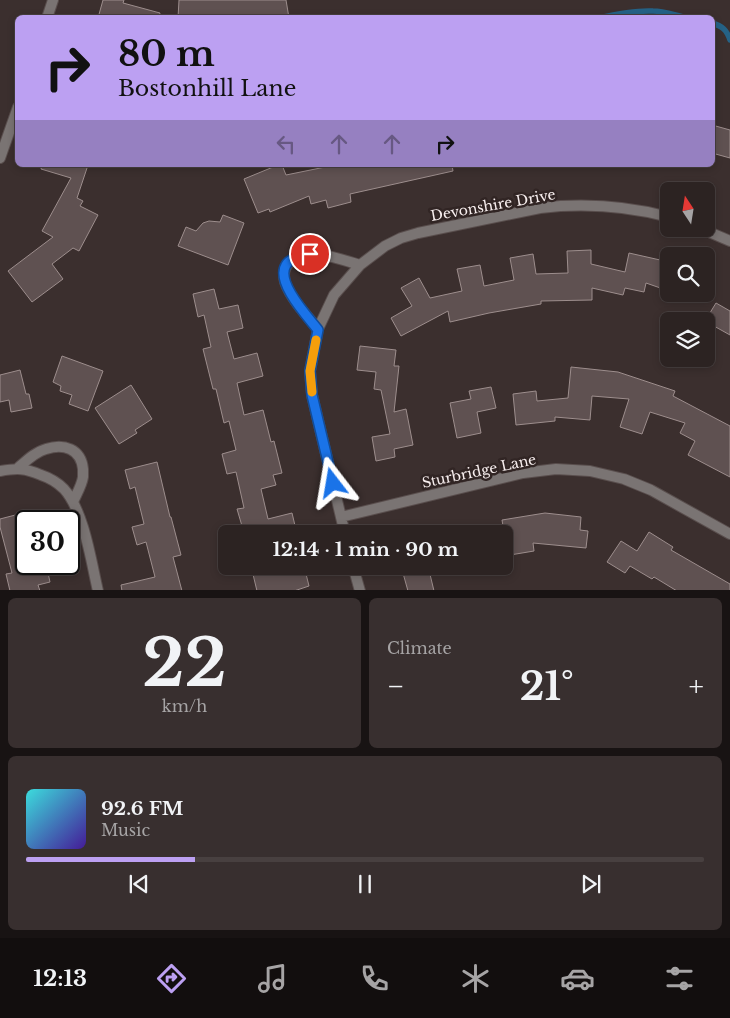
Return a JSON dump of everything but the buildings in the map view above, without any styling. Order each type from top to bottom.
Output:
[{"type":"street","points":[[48,15],[53,0]]},
{"type":"street","points":[[0,158],[15,116]]},
{"type":"street","name":"Devonshire Drive","points":[[343,525],[312,395],[310,371],[318,330],[334,295],[360,265],[384,246],[401,238],[540,208],[600,206],[641,211],[660,216]]},
{"type":"street","points":[[715,235],[730,241]]},
{"type":"street","points":[[318,330],[295,300],[285,282],[285,266],[293,258],[310,254],[334,256],[360,265]]},
{"type":"street","points":[[18,468],[31,456],[45,449],[57,446],[68,447],[77,454],[82,462],[83,477],[73,502]]},
{"type":"street","points":[[0,471],[18,468],[31,470],[53,480],[64,489],[77,510],[98,590]]},
{"type":"street","name":"Sturbridge Lane","points":[[341,518],[523,472],[556,469],[590,472],[624,479],[651,490],[730,534]]},
{"type":"street","points":[[356,575],[360,590]]},
{"type":"waterway","points":[[615,15],[646,11],[676,15]]},
{"type":"waterway","points":[[715,24],[724,29],[730,40]]},
{"type":"slow traffic","points":[[312,392],[310,371],[316,340]]},
{"type":"route","points":[[310,254],[293,258],[285,266],[284,273],[285,282],[295,300],[318,330],[310,371],[312,395],[333,483]]}]
